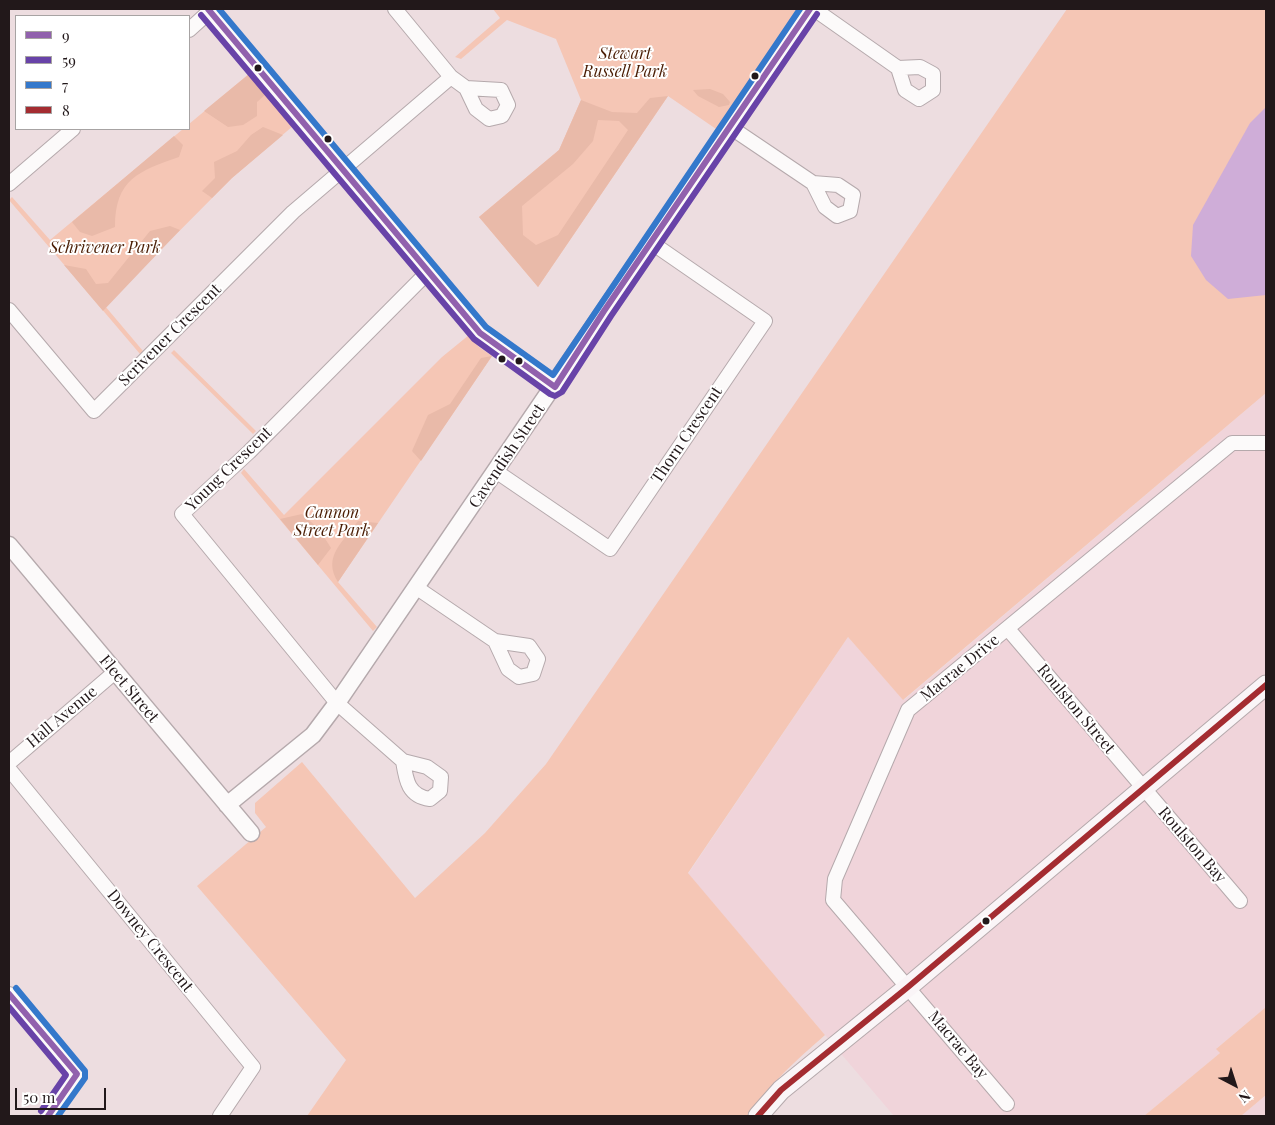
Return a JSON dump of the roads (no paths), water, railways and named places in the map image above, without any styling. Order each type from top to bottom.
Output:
[{"type":"main road","points":[[758,1116],[781,1090],[908,987],[1266,685]]},
{"type":"street","points":[[394,9],[451,77],[466,88]]},
{"type":"street","points":[[812,9],[898,68]]},
{"type":"street","name":"Cavendish Street","points":[[227,805],[313,735],[337,704],[812,9]]},
{"type":"street","points":[[190,29],[209,10],[480,334],[555,387]]},
{"type":"street","points":[[344,170],[451,77]]},
{"type":"street","points":[[730,127],[813,183]]},
{"type":"street","points":[[9,184],[72,130]]},
{"type":"street","name":"Scrivener Crescent","points":[[9,310],[94,411],[293,212],[344,170]]},
{"type":"street","name":"Thorn Crescent","points":[[497,472],[610,549],[765,321],[652,243]]},
{"type":"street","name":"Young Crescent","points":[[337,704],[182,514],[249,452],[428,272]]},
{"type":"street","name":"Macrae Drive","points":[[908,987],[833,900],[835,878],[908,710],[1232,443],[1266,443]]},
{"type":"street","name":"Fleet Street","points":[[9,545],[251,833]]},
{"type":"street","points":[[417,588],[495,641]]},
{"type":"street","name":"Roulston Street","points":[[1008,629],[1143,788]]},
{"type":"street","name":"Hall Avenue","points":[[9,763],[115,672]]},
{"type":"street","points":[[337,704],[402,761]]},
{"type":"street","name":"Downey Crescent","points":[[9,769],[253,1067],[220,1116]]},
{"type":"street","name":"Roulston Bay","points":[[1143,788],[1240,901]]},
{"type":"street","name":"Macrae Bay","points":[[908,987],[1007,1104]]},
{"type":"street","points":[[9,994],[77,1074],[48,1116]]},
{"type":"park label","name":"Stewart Russell Park","points":[[625,63]]},
{"type":"park label","name":"Schrivener Park","points":[[105,248]]},
{"type":"park label","name":"Cannon Street Park","points":[[332,522]]}]
